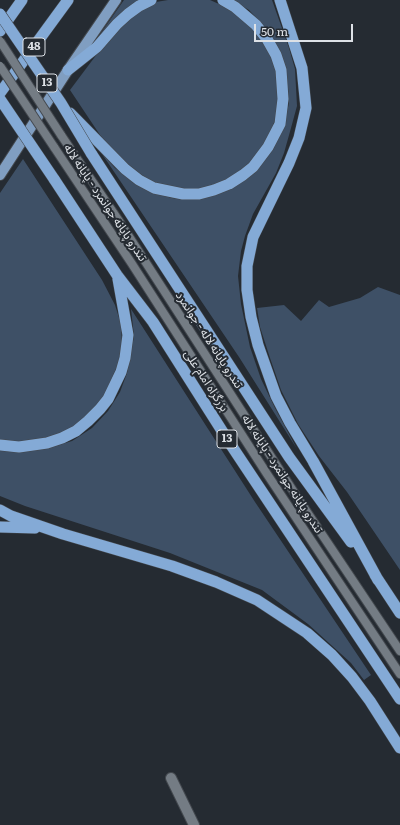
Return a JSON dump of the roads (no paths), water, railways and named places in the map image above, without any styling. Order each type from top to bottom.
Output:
[{"type":"highway","points":[[0,31],[22,0]]},
{"type":"highway","name":"48","points":[[0,93],[68,0]]},
{"type":"highway","points":[[68,70],[97,47],[128,14],[151,0]]},
{"type":"highway","points":[[61,104],[125,169],[139,180],[154,188],[183,194],[199,194],[229,184],[253,167],[275,135],[280,124],[283,88],[281,70],[276,55],[267,39],[256,25],[245,15],[223,0]]},
{"type":"highway","points":[[280,0],[302,68],[306,108],[299,138],[289,163],[253,237],[247,266],[247,290],[251,317],[258,345],[276,396],[378,580]]},
{"type":"highway","name":"13","points":[[0,14],[61,104],[289,456],[400,613]]},
{"type":"highway","name":"بزرگراه امام علی","points":[[0,98],[117,275],[153,322],[231,445],[400,699]]},
{"type":"highway","points":[[0,445],[19,447],[47,443],[62,438],[76,431],[88,421],[100,410],[108,399],[121,372],[125,358],[128,336],[117,275]]},
{"type":"highway","points":[[0,510],[11,516],[46,528],[172,566],[216,582],[256,600],[307,633],[332,655],[352,677],[370,701],[400,748]]},
{"type":"highway","points":[[0,527],[46,528]]},
{"type":"main road","points":[[0,175],[68,70],[116,0]]},
{"type":"street","points":[[170,778],[194,825]]},
{"type":"lane","name":"تندرو پایانه لاله - جوانمرد","points":[[0,41],[119,221],[299,500],[400,651]]},
{"type":"lane","name":"تندرو پایانه جوانمرد - پایانه لاله","points":[[0,66],[400,674]]}]
